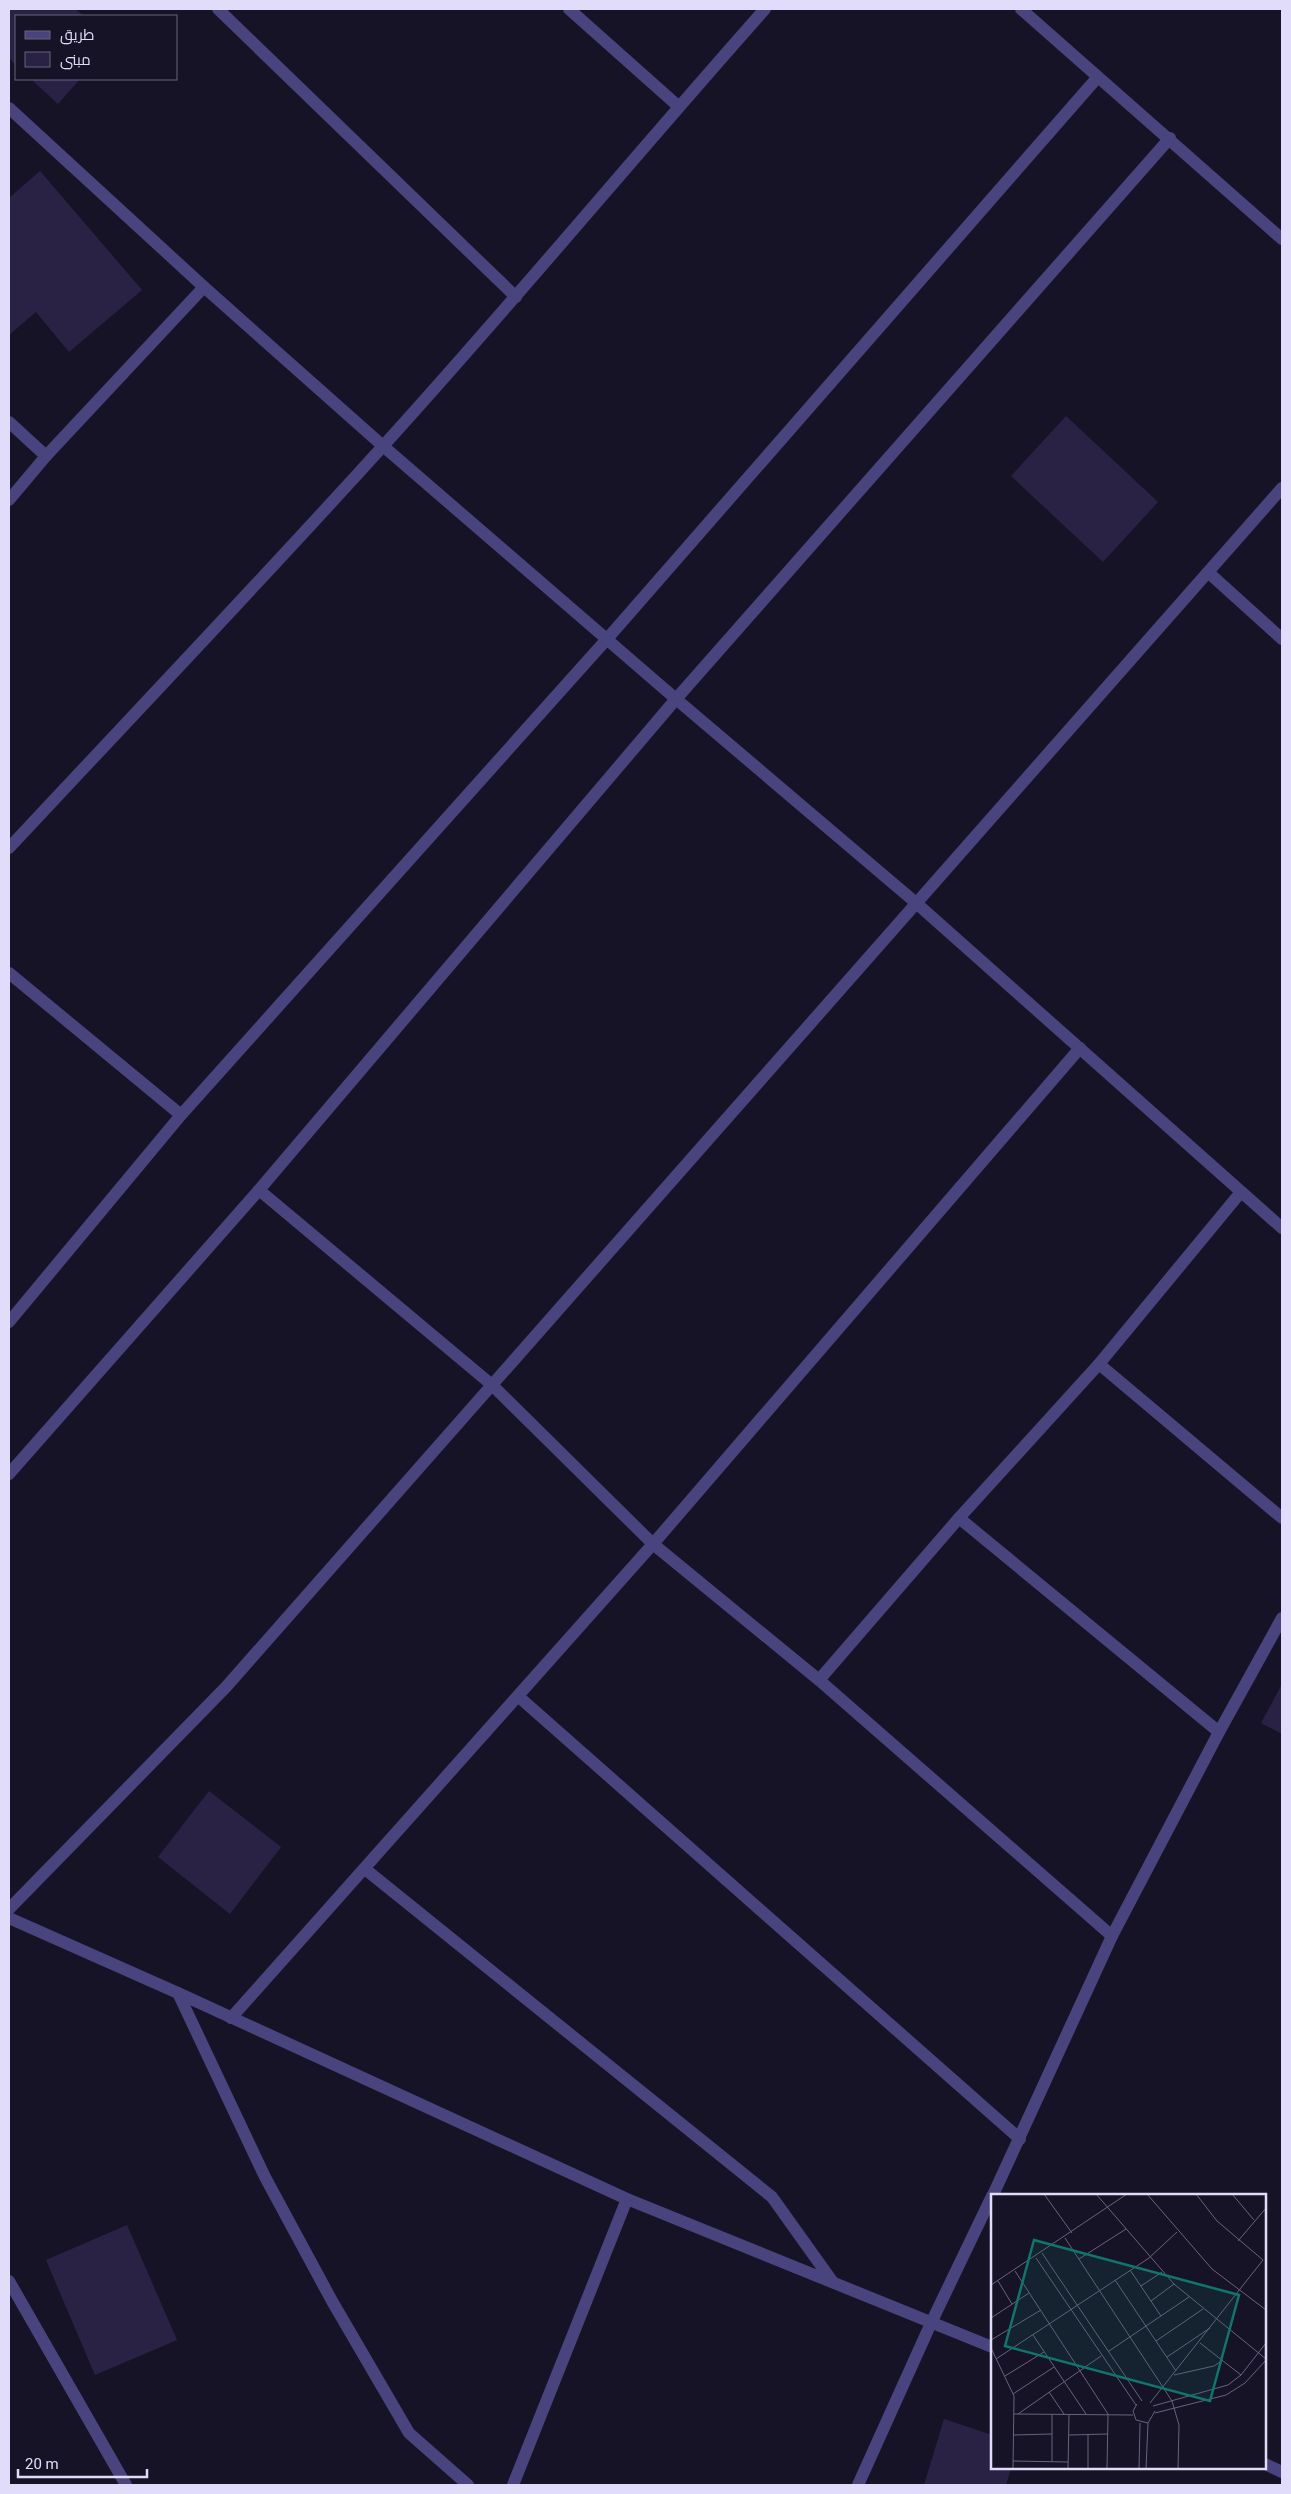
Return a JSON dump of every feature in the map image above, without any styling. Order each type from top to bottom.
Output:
[{"type":"street","points":[[218,9],[516,297]]},
{"type":"street","points":[[569,9],[678,106]]},
{"type":"street","points":[[9,848],[383,446],[516,297],[678,106],[765,9]]},
{"type":"street","points":[[1021,9],[1097,78],[1170,138],[1282,239]]},
{"type":"street","points":[[9,1322],[181,1115],[607,639],[1097,78]]},
{"type":"street","points":[[9,108],[204,287],[383,446],[915,902],[1282,1228]]},
{"type":"street","points":[[9,1474],[259,1190],[676,699],[1170,138]]},
{"type":"street","points":[[9,500],[46,456],[204,287]]},
{"type":"street","points":[[9,422],[46,456]]},
{"type":"street","points":[[9,1909],[226,1687],[915,902],[1209,573],[1282,488]]},
{"type":"street","points":[[1209,573],[1282,639]]},
{"type":"street","points":[[9,973],[181,1115]]},
{"type":"street","points":[[231,2018],[653,1544],[1080,1048]]},
{"type":"street","points":[[259,1190],[492,1385],[653,1544],[819,1680],[1112,1936]]},
{"type":"street","points":[[819,1680],[959,1518],[1099,1364],[1241,1192]]},
{"type":"street","points":[[1099,1364],[1282,1518]]},
{"type":"street","points":[[959,1518],[1219,1732]]},
{"type":"street","points":[[993,2194],[1112,1936],[1219,1732],[1282,1618]]},
{"type":"street","points":[[519,1696],[1020,2139]]},
{"type":"street","points":[[364,1869],[772,2197],[832,2281]]},
{"type":"street","points":[[9,1918],[178,1993],[627,2199],[932,2321],[991,2347]]},
{"type":"street","points":[[178,1993],[265,2177],[342,2318],[410,2433],[468,2485]]},
{"type":"street","points":[[858,2485],[932,2321],[991,2198]]},
{"type":"street","points":[[513,2485],[627,2199]]},
{"type":"street","points":[[9,2280],[126,2485]]},
{"type":"street","points":[[1266,2464],[1282,2472]]},
{"type":"building","points":[[9,9],[75,9],[83,15],[15,15],[15,64],[9,58]]},
{"type":"building","points":[[32,80],[79,80],[58,104]]},
{"type":"building","points":[[40,171],[142,290],[69,352],[36,312],[9,335],[9,198]]},
{"type":"building","points":[[1066,416],[1158,502],[1103,562],[1011,476]]},
{"type":"building","points":[[1282,1684],[1282,1734],[1261,1723]]},
{"type":"building","points":[[209,1791],[281,1847],[230,1914],[158,1857]]},
{"type":"building","points":[[127,2225],[177,2340],[95,2375],[46,2260]]},
{"type":"building","points":[[944,2419],[991,2435],[991,2469],[1011,2469],[1006,2485],[924,2485]]}]
